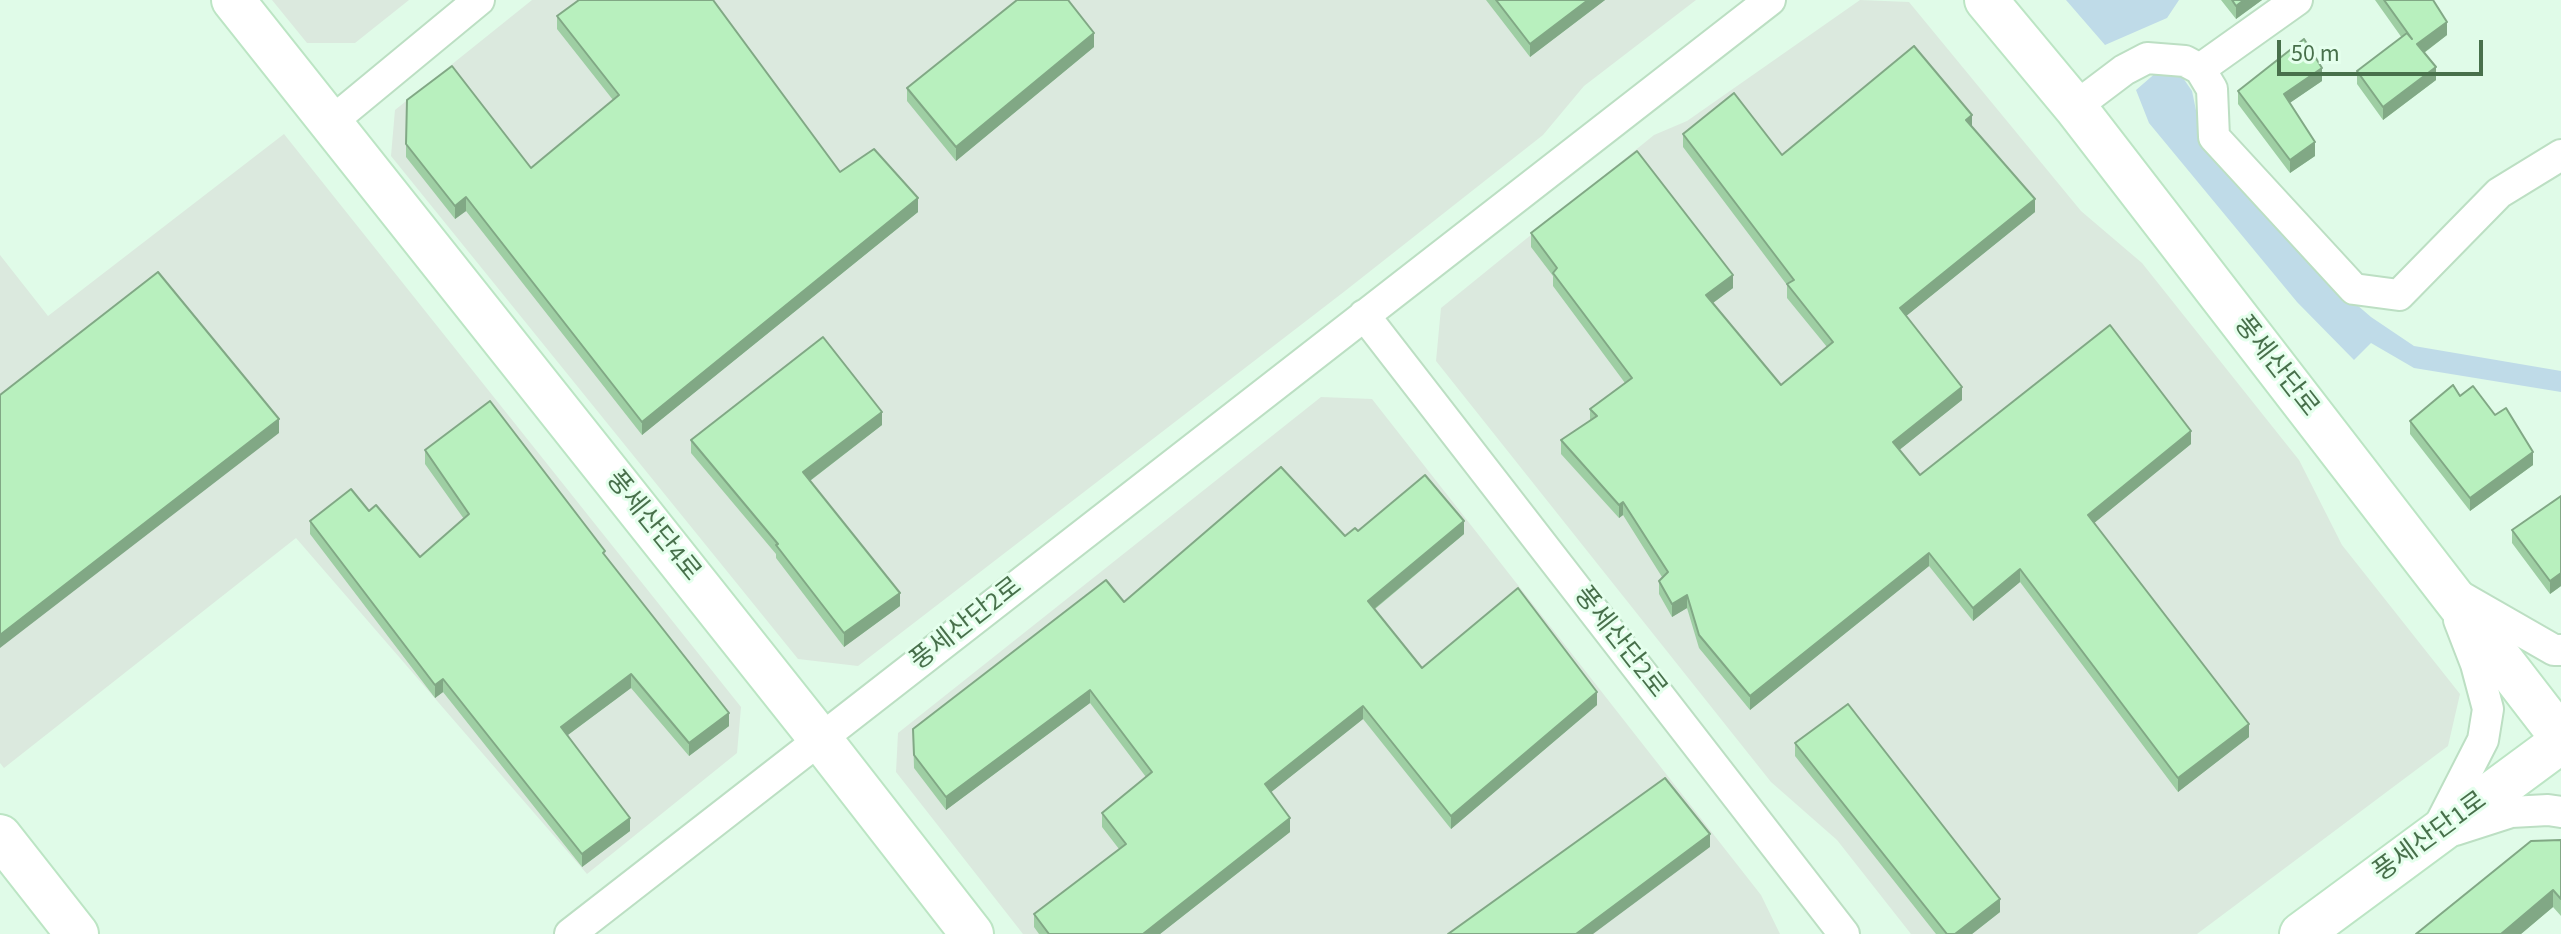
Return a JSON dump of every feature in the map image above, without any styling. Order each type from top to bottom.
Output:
[{"type":"street","name":"풍세산단4로","points":[[233,0],[972,934]]},
{"type":"street","points":[[330,123],[479,0]]},
{"type":"street","name":"풍세산단2로","points":[[570,934],[1770,0]]},
{"type":"street","points":[[2200,69],[2297,0]]},
{"type":"street","name":"풍세산단로","points":[[1984,1],[2075,107],[2561,739]]},
{"type":"street","points":[[2075,107],[2124,70],[2147,58],[2185,61],[2200,69],[2212,89],[2214,137],[2354,289],[2399,295],[2499,193],[2561,155]]},
{"type":"street","name":"풍세산단2로","points":[[1364,315],[1844,934]]},
{"type":"street","points":[[2446,589],[2554,650],[2561,650]]},
{"type":"street","points":[[2434,836],[2483,740],[2488,709],[2476,664],[2446,589]]},
{"type":"street","name":"풍세산단1로","points":[[2301,934],[2561,739]]},
{"type":"street","points":[[2434,836],[2511,812],[2561,812]]},
{"type":"street","points":[[0,836],[77,934]]},
{"type":"shaded area","points":[[272,0],[409,0],[355,43],[307,43]]},
{"type":"shaded area","points":[[532,0],[1696,0],[1584,86],[1543,135],[858,666],[798,659],[391,156],[395,110]]},
{"type":"shaded area","points":[[1860,0],[1909,2],[2081,211],[2142,263],[2299,460],[2342,545],[2460,694],[2448,746],[2197,934],[1911,934],[1837,840],[1771,782],[1436,361],[1441,308],[1654,135],[1687,121]]},
{"type":"shaded area","points":[[2066,0],[2179,0],[2167,18],[2105,45]]},
{"type":"shaded area","points":[[2158,71],[2181,75],[2192,91],[2197,137],[2335,286],[2371,317],[2414,346],[2561,371],[2561,392],[2414,368],[2371,343],[2354,360],[2297,302],[2149,123],[2136,90]]},
{"type":"shaded area","points":[[284,134],[741,707],[737,753],[587,874],[296,538],[4,768],[0,763],[0,255],[48,316]]},
{"type":"shaded area","points":[[1321,397],[1372,399],[1761,895],[1780,934],[1023,934],[896,772],[898,733]]},
{"type":"building","points":[[579,0],[713,0],[840,172],[874,149],[918,198],[642,422],[466,197],[455,206],[406,144],[407,100],[452,66],[531,168],[619,95],[557,16]]},
{"type":"building","points":[[1017,0],[1068,0],[1094,33],[956,147],[907,88]]},
{"type":"building","points":[[1496,0],[1588,0],[1530,44]]},
{"type":"building","points":[[2384,0],[2433,0],[2447,22],[2417,44],[2436,67],[2383,107],[2357,71],[2407,33],[2412,39]]},
{"type":"building","points":[[2304,39],[2322,68],[2284,94],[2315,142],[2290,160],[2238,91]]},
{"type":"building","points":[[1914,46],[1972,115],[1966,120],[2035,199],[1900,308],[1962,387],[1893,442],[1920,475],[2110,325],[2191,431],[2088,515],[2249,724],[2178,778],[2020,569],[1973,608],[1929,553],[1750,696],[1699,635],[1687,595],[1672,604],[1659,581],[1668,572],[1623,502],[1619,505],[1561,440],[1597,416],[1590,409],[1632,378],[1553,273],[1557,268],[1531,233],[1637,151],[1733,275],[1706,295],[1781,385],[1833,342],[1787,284],[1794,280],[1683,134],[1734,93],[1782,155]]},
{"type":"building","points":[[158,272],[279,419],[0,635],[0,395]]},
{"type":"building","points":[[823,337],[882,412],[803,472],[900,593],[844,633],[778,544],[691,440]]},
{"type":"building","points":[[2453,385],[2460,396],[2473,386],[2495,415],[2506,408],[2533,452],[2470,498],[2410,421]]},
{"type":"building","points":[[490,401],[605,551],[603,553],[729,713],[689,743],[631,674],[561,727],[630,818],[582,854],[443,679],[435,685],[310,521],[351,489],[369,511],[376,505],[420,557],[469,514],[425,450]]},
{"type":"building","points":[[1281,467],[1345,536],[1355,528],[1358,531],[1425,475],[1464,521],[1368,601],[1422,668],[1518,588],[1597,692],[1451,816],[1363,706],[1265,784],[1290,818],[1143,934],[1049,934],[1034,914],[1126,844],[1102,813],[1152,772],[1090,690],[946,797],[914,755],[913,729],[1106,580],[1124,602]]},
{"type":"building","points":[[2561,496],[2561,573],[2550,581],[2512,530]]},
{"type":"building","points":[[1848,704],[2000,899],[1955,934],[1947,934],[1795,743]]},
{"type":"building","points":[[1665,778],[1710,834],[1576,934],[1448,934]]},
{"type":"building","points":[[2561,840],[2561,899],[2553,890],[2501,934],[2416,934],[2531,841]]}]
